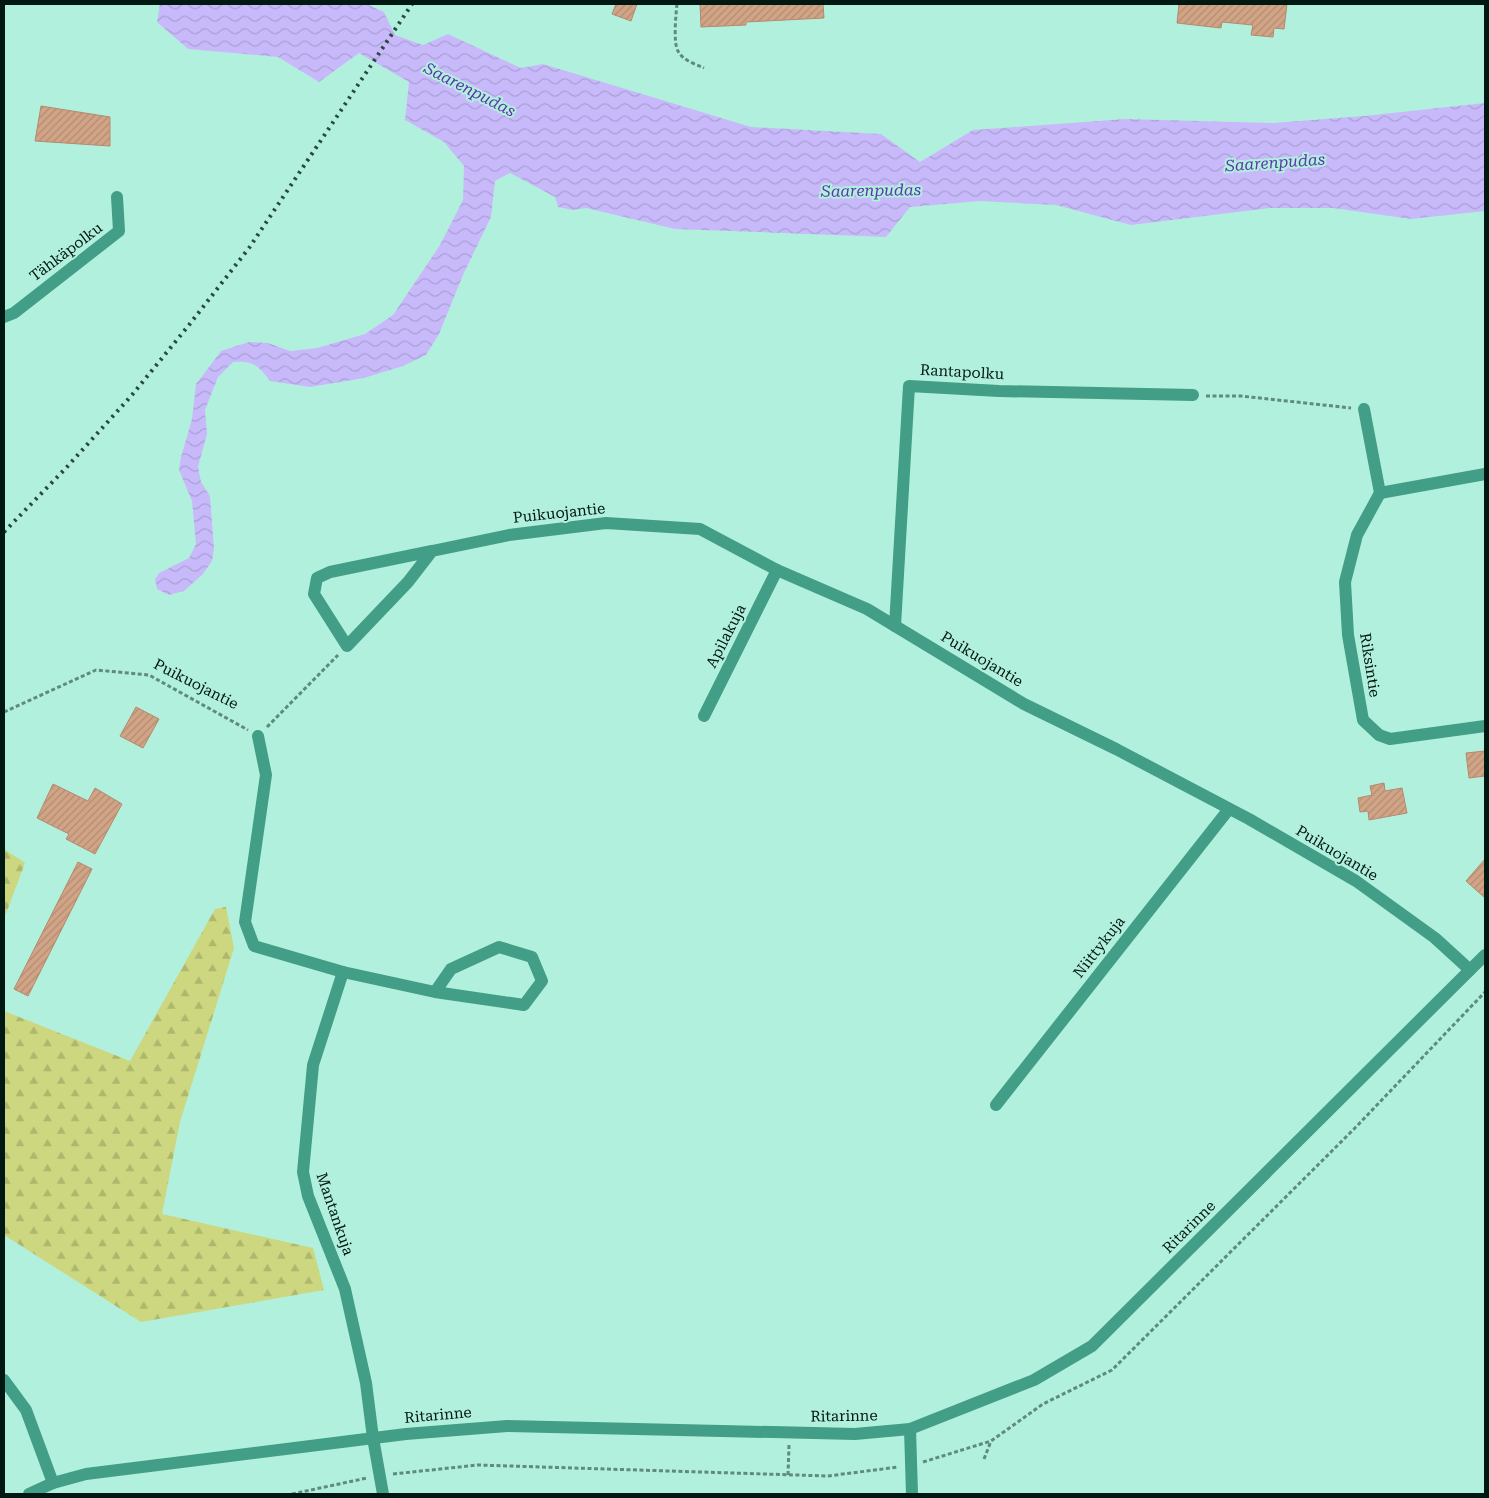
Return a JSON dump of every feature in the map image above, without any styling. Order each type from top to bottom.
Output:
[{"type":"street","name":"Tähkäpolku","points":[[4,317],[14,312],[120,231],[117,197]]},
{"type":"street","name":"Rantapolku","points":[[895,626],[910,386],[1193,395]]},
{"type":"street","points":[[1364,410],[1380,493],[1485,474]]},
{"type":"street","name":"Riksintie","points":[[1380,493],[1358,535],[1345,582],[1348,635],[1363,720],[1378,735],[1390,739],[1485,726]]},
{"type":"street","name":"Puikuojantie","points":[[347,646],[314,594],[317,578],[330,572],[509,535],[606,523],[700,529],[777,570],[868,609],[1024,704],[1116,749],[1356,881],[1435,938],[1470,970]]},
{"type":"street","points":[[347,646],[408,582],[432,552]]},
{"type":"street","name":"Apilakuja","points":[[704,716],[777,570]]},
{"type":"street","points":[[258,736],[266,775],[246,922],[254,946],[343,972],[436,992],[524,1005],[542,981],[532,957],[499,946],[451,969],[436,992]]},
{"type":"street","name":"Niittykuja","points":[[996,1105],[1228,809]]},
{"type":"street","name":"Ritarinne","points":[[30,1494],[53,1483],[86,1474],[406,1434],[507,1426],[855,1434],[910,1429],[1034,1380],[1092,1346],[1485,955]]},
{"type":"street","name":"Mantankuja","points":[[343,972],[313,1065],[303,1172],[308,1196],[345,1289],[366,1383],[383,1494]]},
{"type":"street","points":[[4,1380],[26,1410],[53,1483]]},
{"type":"street","points":[[910,1429],[912,1494]]},
{"type":"path","points":[[677,4],[675,33],[678,51],[688,61],[704,68]]},
{"type":"path","points":[[1193,395],[1241,396],[1364,410]]},
{"type":"path","points":[[258,736],[347,646]]},
{"type":"path","name":"Puikuojantie","points":[[4,712],[96,670],[149,675],[258,736]]},
{"type":"path","points":[[292,1494],[380,1476],[478,1465],[828,1476],[911,1466],[991,1441],[1043,1404],[1112,1370],[1354,1129],[1485,992]]},
{"type":"path","points":[[788,1475],[789,1433]]},
{"type":"path","points":[[984,1459],[991,1441]]},
{"type":"green space","points":[[4,849],[25,863],[4,919]]},
{"type":"green space","points":[[226,907],[234,948],[180,1122],[162,1214],[313,1248],[324,1290],[141,1322],[4,1235],[4,1011],[130,1061],[215,909]]},
{"type":"water","name":"Saarenpudas","points":[[160,4],[366,4],[384,12],[395,35],[423,45],[448,34],[521,68],[543,64],[751,127],[881,134],[920,162],[973,130],[1125,119],[1273,123],[1364,116],[1485,103],[1485,211],[1411,219],[1333,208],[1270,208],[1131,225],[1056,205],[980,201],[910,207],[886,237],[675,229],[586,208],[573,210],[558,207],[555,197],[510,173],[495,181],[491,217],[463,275],[439,334],[426,355],[403,366],[364,378],[310,387],[270,381],[259,368],[246,362],[233,362],[218,377],[205,410],[207,434],[198,467],[201,482],[210,496],[214,549],[212,561],[203,574],[184,591],[169,595],[157,589],[155,579],[159,573],[189,558],[196,544],[192,501],[179,470],[192,419],[196,384],[221,351],[249,342],[268,343],[290,351],[317,348],[365,334],[393,315],[440,245],[463,200],[464,166],[444,142],[405,120],[409,82],[359,53],[319,82],[278,57],[188,49],[157,22]]},
{"type":"building","points":[[616,4],[637,4],[631,21],[612,14]]},
{"type":"building","points":[[700,4],[823,4],[824,18],[746,22],[746,25],[701,27]]},
{"type":"building","points":[[1179,4],[1287,4],[1284,29],[1274,28],[1273,37],[1251,35],[1253,25],[1222,22],[1221,28],[1177,23]]},
{"type":"building","points":[[41,106],[110,117],[110,146],[35,141]]},
{"type":"building","points":[[136,707],[159,719],[143,748],[120,736]]},
{"type":"building","points":[[1485,751],[1485,776],[1469,778],[1466,753]]},
{"type":"building","points":[[1384,783],[1385,791],[1402,788],[1407,813],[1369,820],[1368,811],[1360,812],[1358,798],[1372,795],[1370,786]]},
{"type":"building","points":[[53,784],[88,801],[95,788],[122,804],[95,854],[66,839],[69,834],[37,818]]},
{"type":"building","points":[[1485,859],[1485,898],[1466,881]]},
{"type":"building","points":[[78,862],[92,869],[28,996],[14,989]]},
{"type":"railway","points":[[4,532],[66,468],[132,395],[249,248],[412,4]]}]
